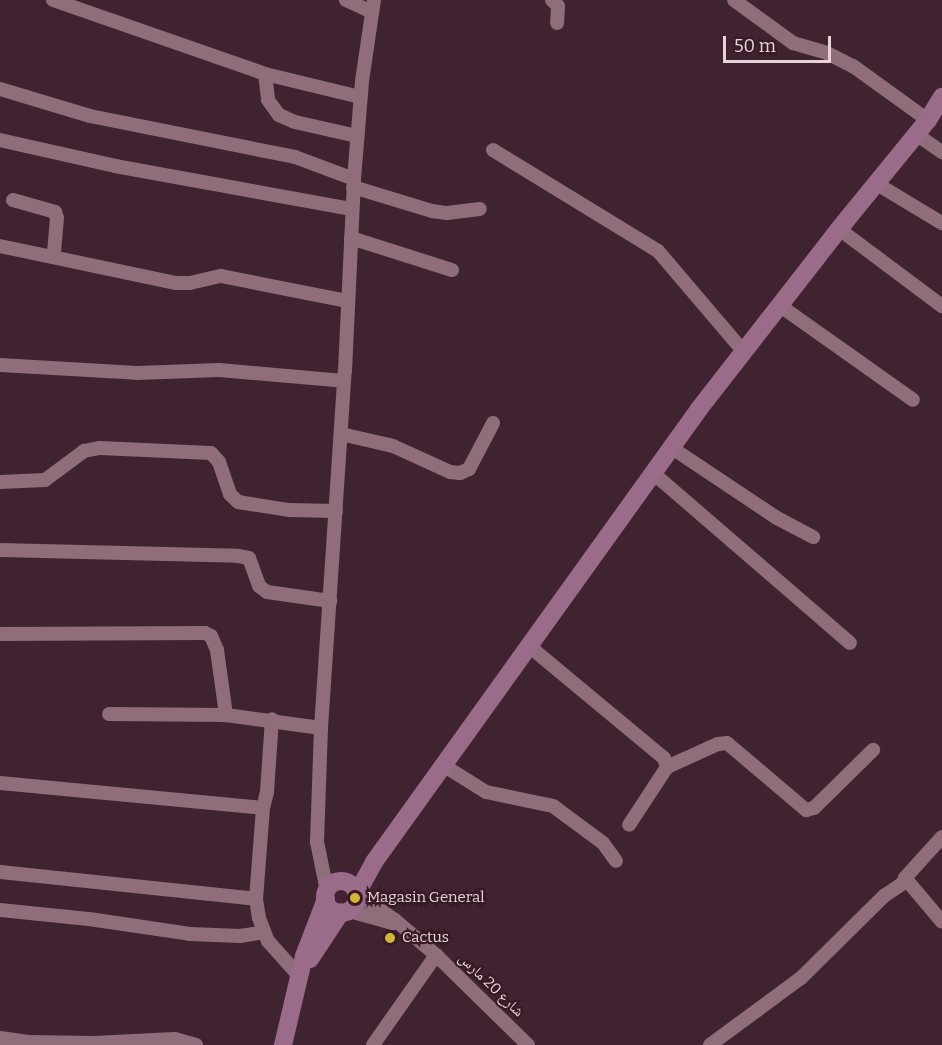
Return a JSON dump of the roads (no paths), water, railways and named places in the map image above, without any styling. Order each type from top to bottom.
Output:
[{"type":"main road","points":[[301,974],[374,862],[672,448],[743,351],[922,127],[942,97]]},
{"type":"main road","points":[[283,1045],[307,946],[326,895],[334,883],[349,898]]},
{"type":"main road","points":[[326,895],[331,908],[349,898]]},
{"type":"street","points":[[53,0],[265,74],[360,97]]},
{"type":"street","points":[[326,895],[317,842],[321,728],[341,435],[353,183],[360,97],[373,6],[346,0]]},
{"type":"street","points":[[552,0],[558,6],[557,23]]},
{"type":"street","points":[[734,0],[751,5],[793,42],[827,53],[853,66],[922,127],[942,152]]},
{"type":"street","points":[[265,74],[268,100],[279,115],[295,122],[357,136]]},
{"type":"street","points":[[0,89],[90,116],[295,157],[353,183],[432,211],[447,213],[480,209]]},
{"type":"street","points":[[0,140],[115,166],[352,209]]},
{"type":"street","points":[[493,150],[658,251],[743,351]]},
{"type":"street","points":[[877,184],[942,223]]},
{"type":"street","points":[[13,200],[55,212],[57,218],[54,256]]},
{"type":"street","points":[[839,229],[942,306]]},
{"type":"street","points":[[351,238],[452,270]]},
{"type":"street","points":[[0,246],[176,283],[190,283],[221,276],[347,301]]},
{"type":"street","points":[[779,305],[863,368],[913,400]]},
{"type":"street","points":[[0,365],[137,374],[219,369],[344,381]]},
{"type":"street","points":[[341,435],[393,446],[450,472],[460,473],[469,470],[493,423]]},
{"type":"street","points":[[0,483],[45,480],[84,451],[100,448],[211,453],[219,462],[230,494],[238,502],[290,510],[336,511]]},
{"type":"street","points":[[672,448],[777,518],[813,537]]},
{"type":"street","points":[[653,474],[850,644]]},
{"type":"street","points":[[0,550],[238,556],[249,558],[259,586],[267,592],[330,601]]},
{"type":"street","points":[[0,634],[205,633],[212,636],[217,650],[226,715]]},
{"type":"street","points":[[529,646],[664,758],[667,766]]},
{"type":"street","points":[[109,714],[226,715],[272,719],[321,728]]},
{"type":"street","points":[[272,719],[256,898],[264,932],[276,953],[301,974]]},
{"type":"street","points":[[629,825],[667,766],[718,744],[727,743],[806,810],[814,808],[873,750]]},
{"type":"street","points":[[443,765],[486,792],[553,806],[603,843],[616,861]]},
{"type":"street","points":[[0,783],[263,808]]},
{"type":"street","points":[[710,1045],[793,985],[884,896],[903,883],[942,837]]},
{"type":"street","points":[[0,872],[84,883],[256,898]]},
{"type":"street","points":[[905,878],[942,922]]},
{"type":"street","name":"شارع 20 مارس","points":[[349,898],[403,927],[436,955],[528,1045]]},
{"type":"street","points":[[0,910],[88,919],[190,934],[240,936],[264,932]]},
{"type":"street","points":[[373,1045],[436,955]]},
{"type":"street","points":[[0,1038],[29,1042],[141,1043],[175,1039],[196,1045]]},
{"type":"place","name":"Magasin General","points":[[355,898]]},
{"type":"place","name":"Cactus","points":[[390,938]]}]
